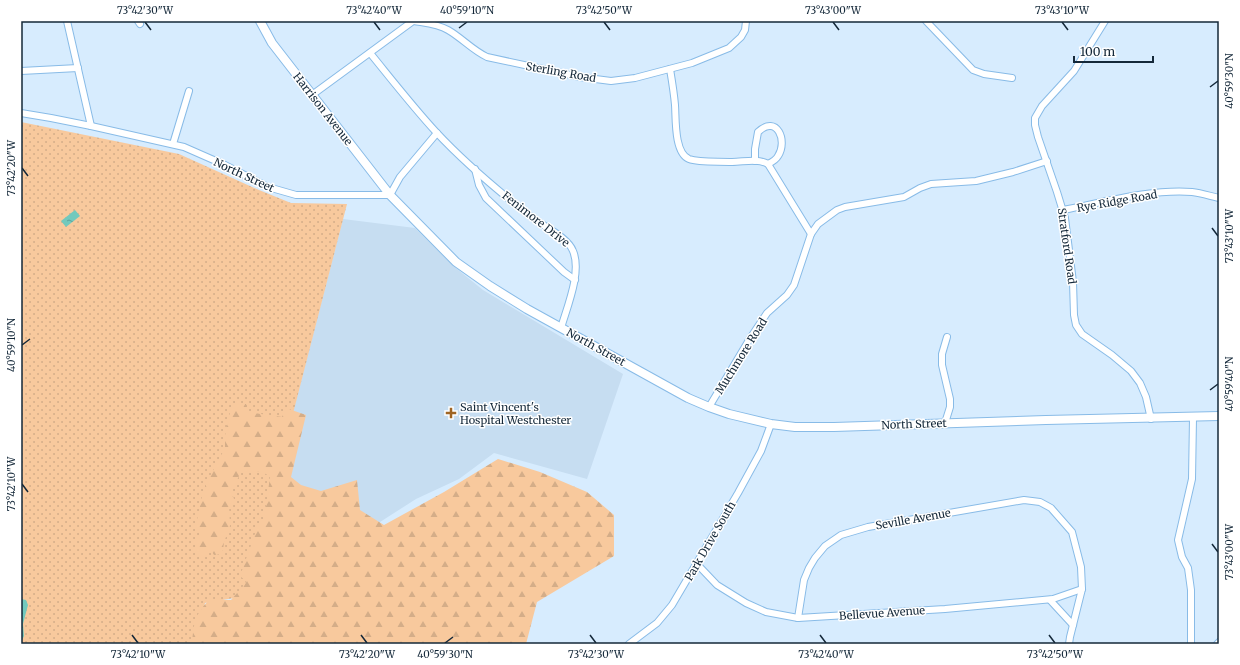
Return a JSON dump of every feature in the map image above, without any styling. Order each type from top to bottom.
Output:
[{"type":"main road","name":"Harrison Avenue","points":[[260,21],[272,43],[390,195]]},
{"type":"main road","name":"North Street","points":[[390,195],[456,262],[490,286],[527,309],[688,398],[708,408],[729,414],[771,424],[820,428],[945,423],[1193,418],[1219,416]]},
{"type":"street","points":[[67,21],[91,126]]},
{"type":"street","name":"Sterling Road","points":[[312,95],[370,54],[413,21],[427,23],[447,30],[474,50],[487,57],[580,77],[611,80],[635,78],[670,69],[692,63],[729,48],[741,37],[745,30],[746,21]]},
{"type":"street","points":[[926,21],[973,70],[985,74],[1012,78]]},
{"type":"street","name":"Stratford Road","points":[[1105,21],[1074,71],[1042,106],[1035,118],[1035,125],[1065,218],[1073,282],[1074,315],[1076,326],[1082,334],[1112,355],[1130,371],[1140,383],[1146,397],[1151,419]]},
{"type":"street","name":"Fenimore Drive","points":[[370,54],[416,111],[437,133],[511,201],[571,245],[576,262],[575,280],[561,328]]},
{"type":"street","points":[[21,71],[78,68]]},
{"type":"street","points":[[670,69],[675,106],[676,131],[684,154],[691,160],[741,162],[755,161],[768,164],[811,234]]},
{"type":"street","points":[[173,144],[189,91]]},
{"type":"street","name":"North Street","points":[[21,113],[91,126],[184,147],[225,165],[268,187],[282,192],[296,195],[390,195]]},
{"type":"street","points":[[755,161],[755,149],[758,132],[766,127],[772,126],[779,130],[782,142],[777,158],[768,164]]},
{"type":"street","points":[[390,195],[400,177],[437,133]]},
{"type":"street","name":"Muchmore Road","points":[[708,408],[767,313],[787,296],[794,286],[811,234],[818,224],[837,210],[845,207],[904,197],[930,184],[976,181],[1013,172],[1047,161]]},
{"type":"street","name":"Fenimore Drive","points":[[475,168],[479,185],[486,198],[564,272],[575,280]]},
{"type":"street","name":"Rye Ridge Road","points":[[1063,210],[1137,195],[1175,192],[1193,192],[1219,198]]},
{"type":"street","points":[[945,423],[950,406],[950,399],[942,364],[942,354],[947,337]]},
{"type":"street","points":[[1191,644],[1191,590],[1188,568],[1182,557],[1178,540],[1192,479],[1193,418]]},
{"type":"street","name":"Park Drive South","points":[[629,644],[660,620],[672,605],[758,457],[771,424]]},
{"type":"street","name":"Seville Avenue","points":[[798,618],[804,580],[809,568],[825,546],[841,535],[868,527],[1024,500],[1040,502],[1051,508],[1072,532],[1081,567],[1082,589]]},
{"type":"street","name":"Bellevue Avenue","points":[[697,564],[717,585],[746,603],[766,612],[798,618],[1050,600],[1082,589]]},
{"type":"street","points":[[1069,644],[1082,589]]},
{"type":"street","points":[[1050,600],[1073,625]]},
{"type":"shaded area","name":"Saint Vincent's Hospital Westchester","points":[[343,219],[415,228],[457,269],[483,290],[623,374],[587,479],[494,453],[459,479],[416,499],[319,561],[257,551]]},
{"type":"green space","points":[[21,122],[179,154],[291,203],[347,204],[246,596],[205,603],[196,644],[21,644]]},
{"type":"green space","points":[[238,404],[246,404],[248,412],[282,417],[286,408],[306,415],[291,477],[301,485],[321,491],[357,480],[360,510],[384,525],[444,492],[498,459],[540,472],[587,492],[614,515],[614,556],[537,602],[526,644],[192,644],[196,620],[200,611],[209,600],[231,600],[245,584],[246,581],[240,576],[258,525],[262,525],[264,520],[270,477],[256,471],[240,473],[231,491],[234,499],[229,506],[230,526],[221,554],[214,555],[211,550],[207,551],[202,557],[195,554],[196,540],[201,533],[196,526],[201,500],[207,482],[225,448],[225,436],[231,408]]},
{"type":"water","points":[[75,210],[80,216],[66,227],[61,221]]},
{"type":"water","points":[[21,599],[26,600],[28,605],[23,624],[24,636],[21,642]]},
{"type":"place","name":"Saint Vincent's Hospital Westchester","points":[[451,413]]}]
